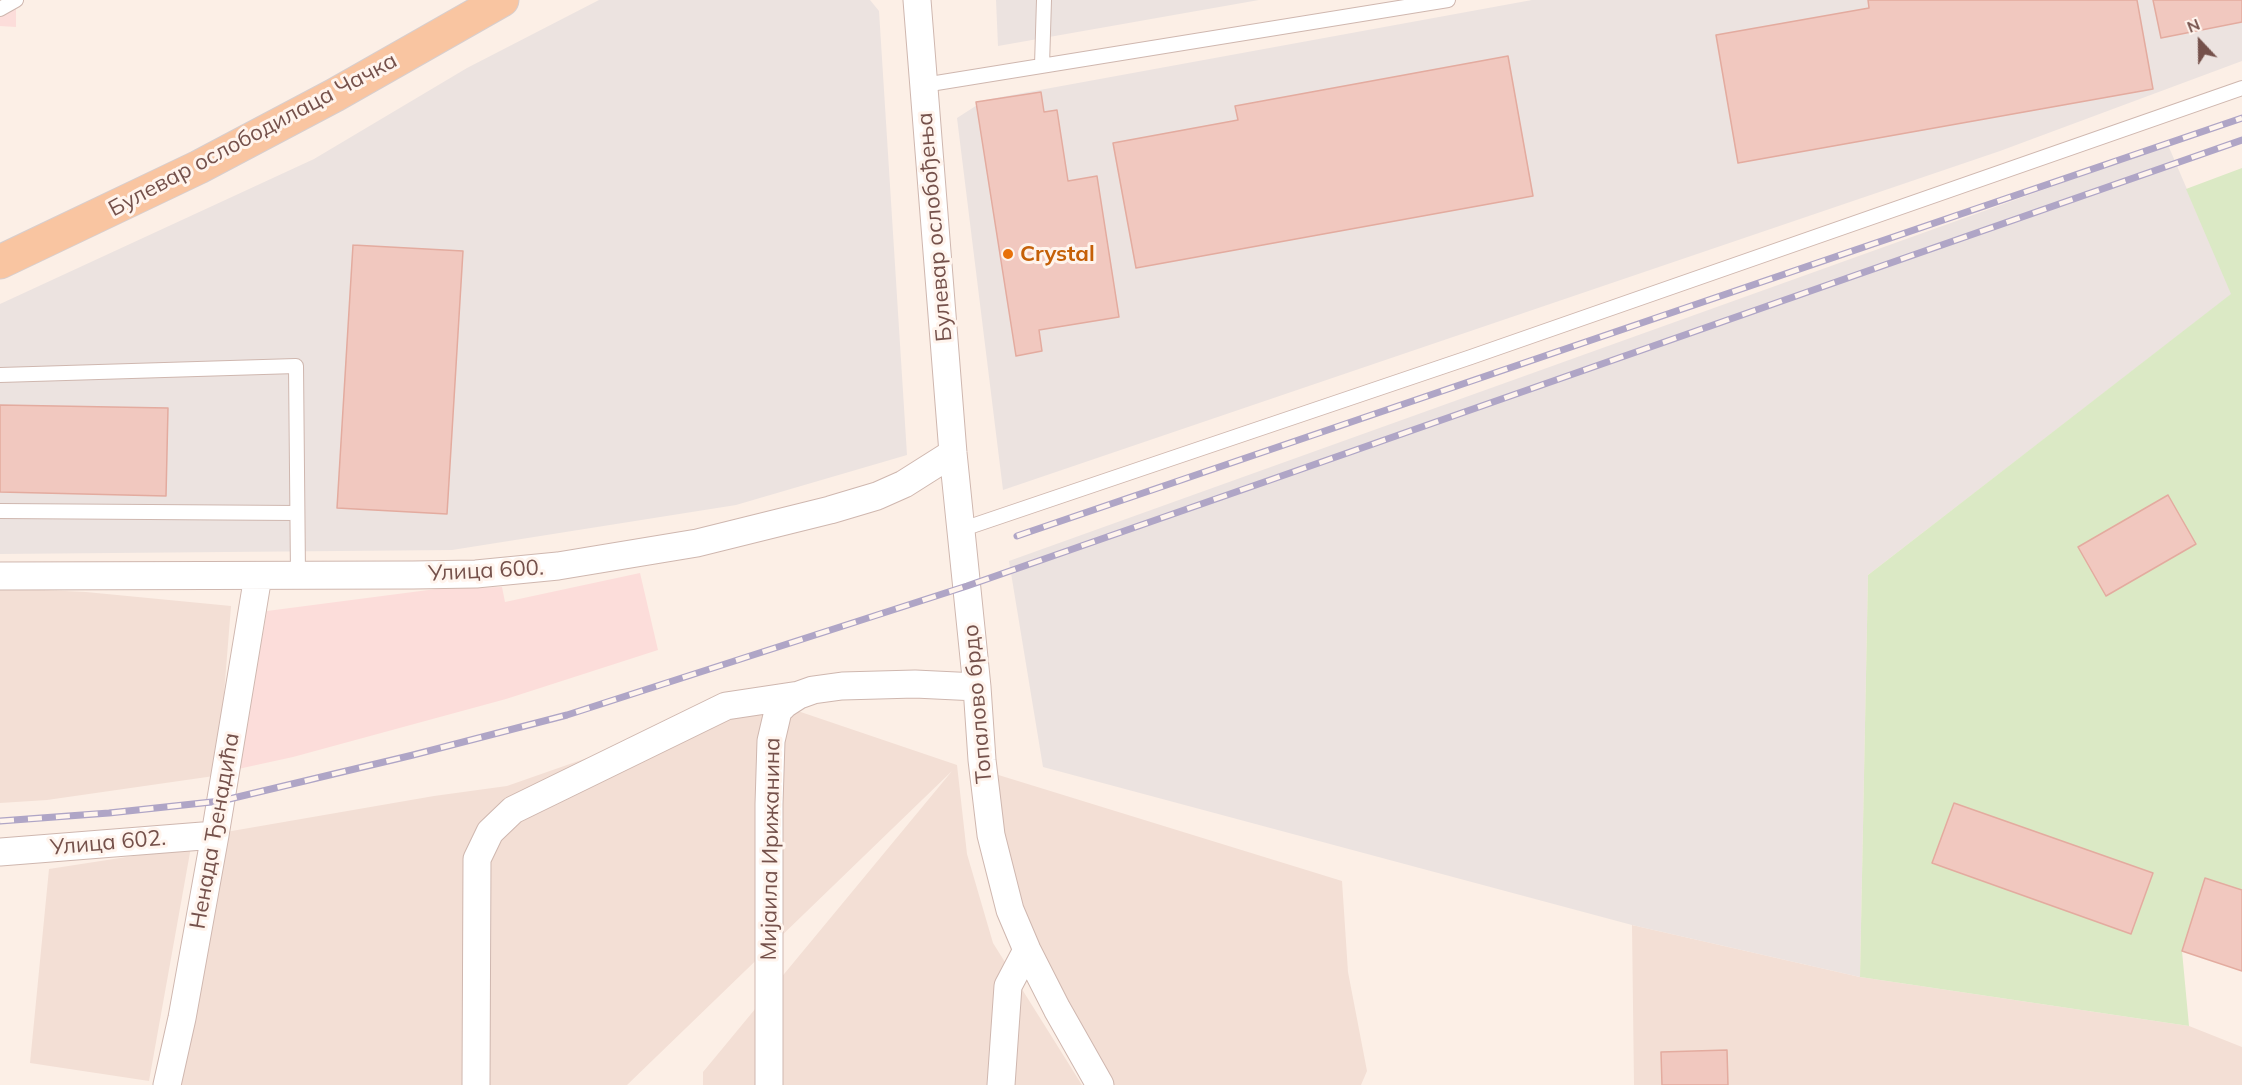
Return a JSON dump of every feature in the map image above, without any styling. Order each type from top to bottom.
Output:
[{"type":"main road","name":"Булевар ослободилаца Чачка","points":[[0,261],[124,204],[277,126],[502,0]]},
{"type":"street","name":"Булевар ослобођења","points":[[917,0],[953,453]]},
{"type":"street","name":"Топалово брдо","points":[[953,453],[991,835],[1010,910],[1027,950],[1062,1019],[1100,1085]]},
{"type":"street","name":"Улица 600.","points":[[0,576],[412,575],[507,571],[580,563],[697,543],[783,523],[877,496],[925,473],[953,453]]},
{"type":"street","name":"Ненада Ђенадића","points":[[168,1085],[215,835],[258,576]]},
{"type":"street","name":"Мијаила Ирижанина","points":[[769,1085],[768,933],[771,741],[778,711],[799,695],[823,689],[874,684],[977,687]]},
{"type":"street","points":[[476,1085],[477,859],[490,832],[513,810],[726,706],[799,695]]},
{"type":"street","name":"Улица 602.","points":[[0,852],[215,835]]},
{"type":"street","points":[[1001,1085],[1008,986],[1027,950]]},
{"type":"lane","points":[[0,9],[6,8],[16,0]]},
{"type":"lane","points":[[1042,66],[1044,0]]},
{"type":"lane","points":[[924,85],[1442,0]]},
{"type":"lane","points":[[960,530],[1471,357],[2242,88]]},
{"type":"lane","points":[[0,375],[296,366],[298,575]]},
{"type":"lane","points":[[0,511],[297,513]]},
{"type":"shaded area","points":[[0,0],[16,0],[16,27],[0,26]]},
{"type":"shaded area","points":[[599,0],[870,0],[879,11],[907,455],[736,505],[452,550],[0,554],[0,304],[314,159],[467,68]]},
{"type":"shaded area","points":[[996,0],[1259,0],[998,46]]},
{"type":"shaded area","points":[[1532,0],[2242,0],[2242,61],[2000,151],[1003,490],[957,118],[985,100]]},
{"type":"shaded area","points":[[2168,145],[2232,294],[1868,575],[1860,977],[1632,925],[1043,767],[1009,561]]},
{"type":"shaded area","points":[[640,573],[658,650],[506,699],[293,757],[238,769],[267,611],[436,589],[502,587],[505,602]]},
{"type":"shaded area","points":[[0,588],[86,592],[231,606],[214,776],[47,800],[0,803]]},
{"type":"shaded area","points":[[747,702],[783,706],[957,765],[967,854],[993,943],[1082,1085],[703,1085],[703,1072],[952,771],[627,1085],[178,1085],[226,832],[434,796],[507,786]]},
{"type":"shaded area","points":[[992,773],[1342,881],[1348,972],[1367,1071],[1361,1085],[1108,1085],[1024,927]]},
{"type":"shaded area","points":[[191,847],[149,1081],[30,1063],[49,869]]},
{"type":"shaded area","points":[[1632,925],[1860,977],[2189,1026],[2242,1047],[2242,1085],[1634,1085]]},
{"type":"green space","points":[[2242,168],[2242,890],[2205,879],[2182,951],[2189,1026],[1860,977],[1868,575],[2231,294],[2186,189]]},
{"type":"building","points":[[1868,0],[2137,0],[2153,89],[1738,163],[1716,35],[1869,8]]},
{"type":"building","points":[[2153,0],[2242,0],[2242,22],[2161,38]]},
{"type":"building","points":[[1508,56],[1533,196],[1136,268],[1113,143],[1238,120],[1235,106]]},
{"type":"building","points":[[1041,92],[1044,112],[1057,110],[1068,181],[1097,176],[1119,317],[1039,330],[1042,351],[1016,356],[976,102]]},
{"type":"building","points":[[353,245],[463,251],[447,514],[337,508]]},
{"type":"building","points":[[0,405],[168,408],[166,496],[0,492]]},
{"type":"building","points":[[2168,495],[2196,544],[2106,596],[2078,547]]},
{"type":"building","points":[[1954,803],[2153,873],[2131,934],[1932,863]]},
{"type":"building","points":[[2205,878],[2242,890],[2242,971],[2182,951]]},
{"type":"building","points":[[1727,1050],[1728,1085],[1662,1085],[1661,1052]]},
{"type":"railway","points":[[1017,536],[2242,118]]},
{"type":"railway","points":[[0,821],[109,813],[221,801],[567,715],[967,586],[2242,140]]},
{"type":"place","name":"Crystal","points":[[1008,254]]}]
